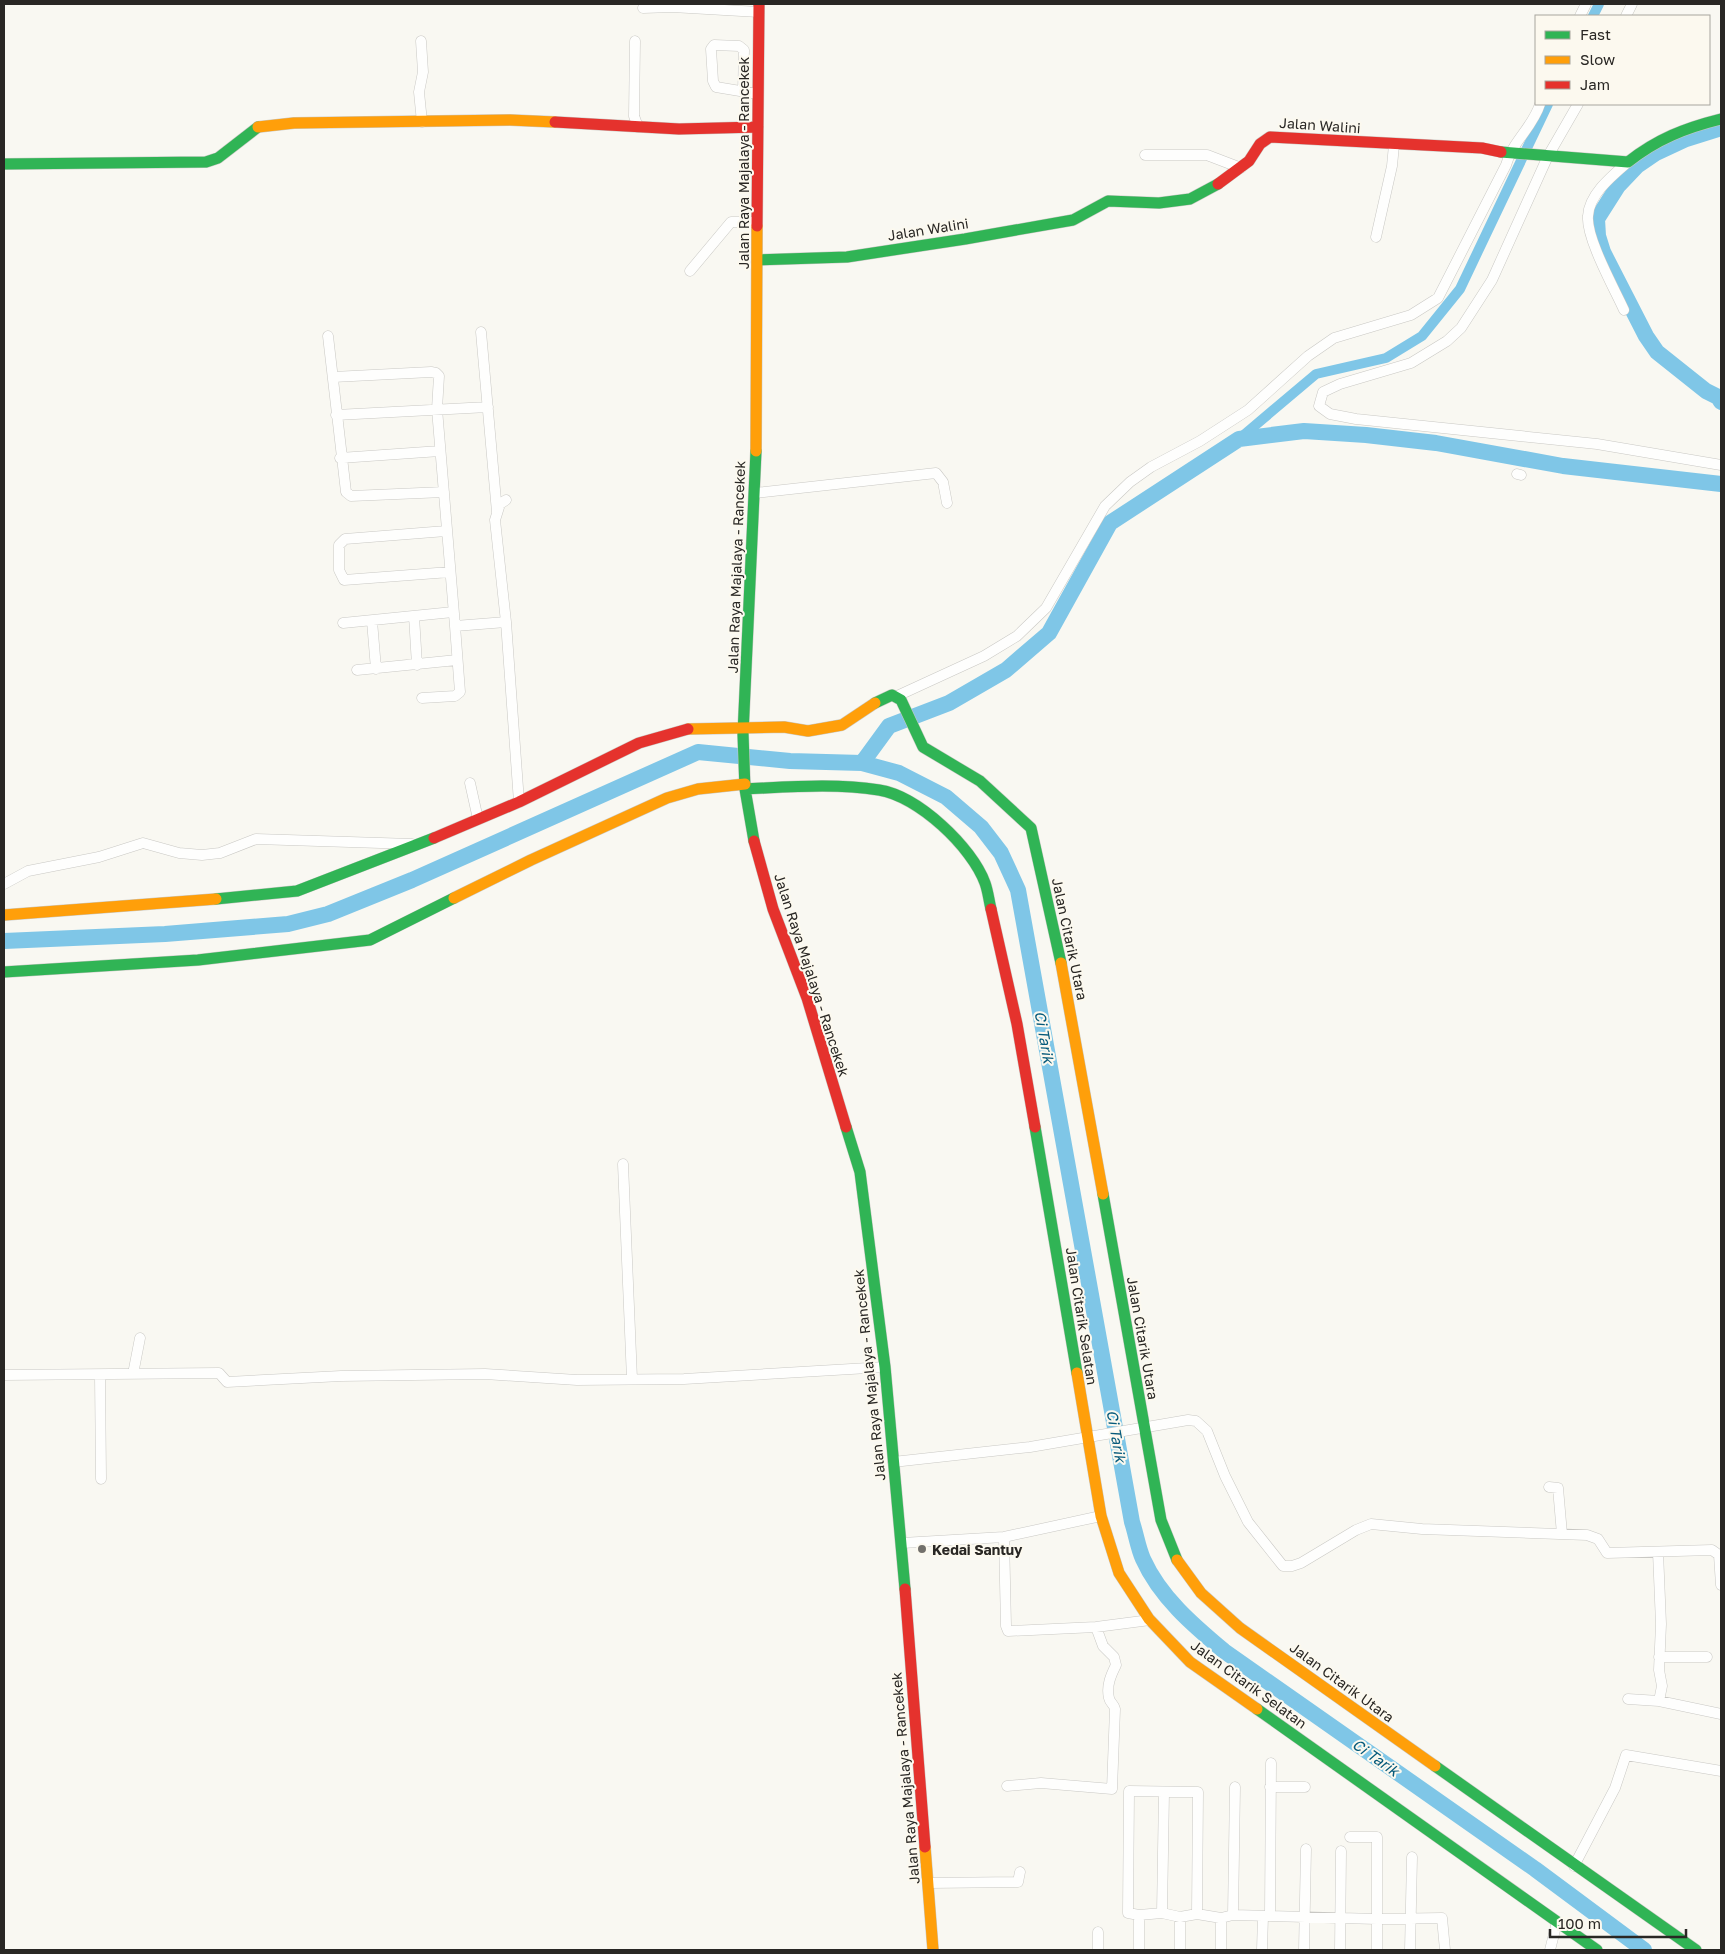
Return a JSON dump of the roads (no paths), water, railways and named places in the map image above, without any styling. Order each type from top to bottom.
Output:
[{"type":"street","points":[[643,8],[759,8]]},
{"type":"street","name":"Jalan Raya Majalaya - Rancekek","points":[[759,8],[755,492],[743,730],[745,786],[756,850],[773,909],[807,998],[860,1172],[885,1367],[902,1543],[934,1950]]},
{"type":"street","points":[[635,41],[634,116],[638,127]]},
{"type":"street","points":[[421,42],[423,72],[419,92],[422,122]]},
{"type":"street","points":[[743,92],[744,50],[739,46],[714,46],[711,49],[714,85],[719,89],[758,94]]},
{"type":"street","points":[[4,915],[284,894],[297,891],[418,845],[519,802],[639,743],[693,727],[743,730],[784,727],[808,731],[842,725],[883,698],[892,695],[899,698],[984,656],[1017,636],[1046,608],[1105,506],[1130,482],[1151,467],[1200,442],[1248,410],[1308,356],[1334,338],[1412,315],[1438,298],[1506,166],[1510,154],[1536,117],[1540,105]]},
{"type":"street","points":[[1577,105],[1545,156],[1492,280],[1461,328],[1447,341],[1411,363],[1340,384],[1323,392],[1319,401],[1321,409],[1339,417],[1597,444],[1721,465]]},
{"type":"street","points":[[4,164],[206,162],[218,158],[259,127],[290,124],[510,120],[704,130],[758,127]]},
{"type":"street","points":[[1624,310],[1590,233],[1588,216],[1596,194],[1628,162],[1651,144],[1697,125],[1721,120]]},
{"type":"street","name":"Jalan Walini","points":[[758,260],[824,256],[847,257],[1073,220],[1108,201],[1159,203],[1184,201],[1216,186],[1241,168],[1249,161],[1260,144],[1270,137],[1394,145],[1482,148],[1510,154],[1628,162]]},
{"type":"street","points":[[1376,237],[1392,166],[1394,145]]},
{"type":"street","points":[[1145,155],[1207,155],[1241,168]]},
{"type":"street","points":[[690,271],[731,222],[757,222]]},
{"type":"street","points":[[481,332],[497,512],[495,520],[506,622],[519,802]]},
{"type":"street","points":[[328,336],[344,490],[351,496],[444,492]]},
{"type":"street","points":[[333,377],[436,373],[439,380],[437,409],[459,694],[455,696],[422,698]]},
{"type":"street","points":[[336,415],[488,407]]},
{"type":"street","points":[[340,458],[440,451]]},
{"type":"street","points":[[755,492],[936,473],[939,474],[943,482],[946,503]]},
{"type":"street","points":[[497,512],[506,500]]},
{"type":"street","points":[[446,531],[345,539],[339,545],[339,570],[344,580],[450,572]]},
{"type":"street","points":[[343,624],[453,612]]},
{"type":"street","points":[[414,616],[417,665]]},
{"type":"street","points":[[372,621],[376,669]]},
{"type":"street","points":[[455,626],[506,622]]},
{"type":"street","points":[[358,670],[457,660]]},
{"type":"street","name":"Jalan Citarik Utara","points":[[899,698],[922,747],[980,780],[1031,828],[1063,972],[1142,1428],[1166,1543],[1188,1581],[1213,1607],[1426,1762],[1696,1950]]},
{"type":"street","points":[[470,783],[478,819]]},
{"type":"street","name":"Jalan Citarik Selatan","points":[[4,972],[198,960],[370,940],[531,860],[667,798],[698,789],[745,786],[831,786],[881,790],[918,806],[956,838],[985,882],[1017,1024],[1102,1516],[1119,1573],[1150,1620],[1190,1662],[1598,1950]]},
{"type":"street","points":[[4,884],[28,871],[99,856],[143,843],[155,844],[179,853],[202,855],[220,853],[256,839],[418,845]]},
{"type":"street","points":[[623,1164],[632,1379]]},
{"type":"street","points":[[134,1374],[140,1338]]},
{"type":"street","points":[[4,1375],[218,1373],[228,1382],[341,1376],[485,1374],[577,1380],[684,1379],[885,1367]]},
{"type":"street","points":[[100,1375],[101,1478]]},
{"type":"street","points":[[893,1462],[1090,1438],[1188,1420],[1202,1425],[1207,1431],[1225,1476],[1248,1522],[1283,1566],[1301,1563],[1356,1530],[1371,1524],[1422,1529],[1587,1535],[1598,1539],[1607,1553],[1712,1550],[1717,1552],[1721,1585]]},
{"type":"street","points":[[1549,1487],[1558,1488],[1562,1534]]},
{"type":"street","points":[[902,1543],[1004,1536],[1102,1516]]},
{"type":"street","points":[[1004,1536],[1006,1626],[1008,1631],[1096,1627],[1150,1620]]},
{"type":"street","points":[[1658,1552],[1661,1624],[1659,1657],[1662,1686],[1659,1701]]},
{"type":"street","points":[[1007,1786],[1034,1783],[1112,1789],[1115,1709],[1109,1700],[1109,1688],[1111,1673],[1116,1665],[1114,1657],[1103,1646],[1096,1627]]},
{"type":"street","points":[[1659,1657],[1707,1657]]},
{"type":"street","points":[[1628,1699],[1659,1701],[1721,1714]]},
{"type":"street","points":[[1574,1866],[1615,1788],[1626,1755],[1721,1771]]},
{"type":"street","points":[[1262,1950],[1266,1916],[1271,1762]]},
{"type":"street","points":[[1233,1915],[1235,1787]]},
{"type":"street","points":[[1270,1787],[1305,1787]]},
{"type":"street","points":[[1197,1914],[1198,1792],[1129,1791],[1126,1909],[1128,1913],[1139,1915],[1162,1913],[1180,1917],[1197,1914],[1221,1918],[1233,1915],[1377,1919],[1442,1918],[1445,1950]]},
{"type":"street","points":[[1162,1913],[1164,1792]]},
{"type":"street","points":[[1350,1837],[1377,1837],[1377,1950]]},
{"type":"street","points":[[1304,1950],[1306,1849]]},
{"type":"street","points":[[1340,1950],[1342,1851]]},
{"type":"street","points":[[1410,1950],[1412,1857]]},
{"type":"street","points":[[929,1883],[1016,1882],[1019,1880],[1020,1872]]},
{"type":"street","points":[[1139,1915],[1139,1950]]},
{"type":"street","points":[[1180,1917],[1180,1950]]},
{"type":"street","points":[[1221,1918],[1221,1950]]},
{"type":"street","points":[[1550,1950],[1557,1922]]},
{"type":"street","points":[[1098,1932],[1098,1950]]},
{"type":"waterway","points":[[1594,15],[1599,4]]},
{"type":"waterway","points":[[1239,439],[1316,374],[1386,358],[1422,336],[1460,289],[1548,105]]},
{"type":"waterway","points":[[1721,128],[1686,139],[1656,153],[1637,166],[1618,186],[1597,219],[1598,236],[1603,252],[1646,336],[1657,352],[1706,391],[1718,397],[1721,402]]},
{"type":"waterway","points":[[862,763],[889,726],[949,703],[1006,670],[1049,633],[1110,523],[1239,439],[1304,431],[1366,435],[1436,443],[1563,466],[1721,484]]},
{"type":"waterway","name":"Ci Tarik","points":[[4,941],[165,934],[288,924],[328,914],[412,880],[698,752],[790,761],[862,763],[899,773],[946,797],[981,827],[1001,853],[1018,890],[1132,1522],[1141,1555],[1150,1573],[1178,1610],[1224,1651],[1535,1869],[1644,1950]]},
{"type":"place","name":"Kedai Santuy","points":[[922,1549]]}]
